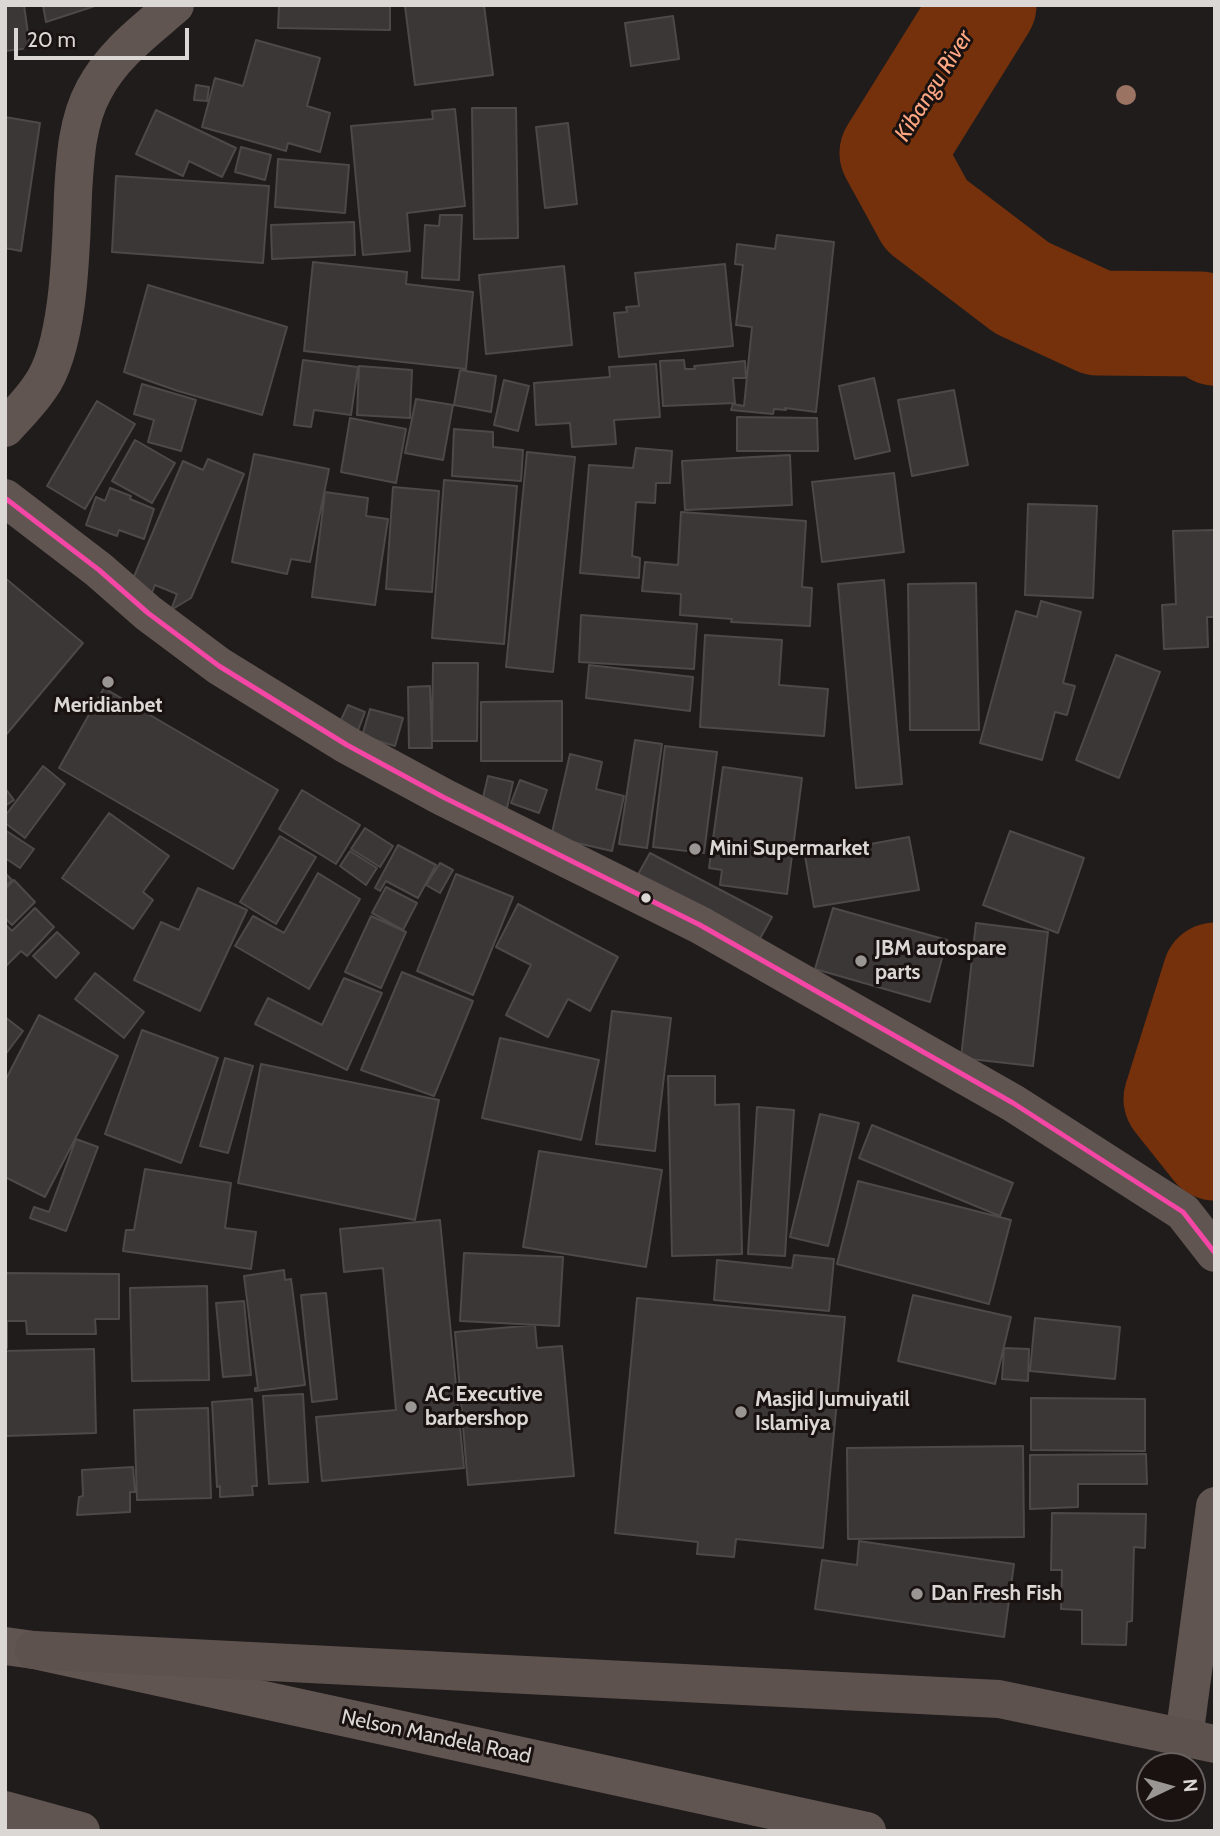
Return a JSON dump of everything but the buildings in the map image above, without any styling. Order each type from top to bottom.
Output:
[{"type":"highway","points":[[20,1648],[999,1699],[1200,1741]]},
{"type":"main road","name":"Nelson Mandela Road","points":[[20,1648],[867,1831]]},
{"type":"main road","points":[[5,1810],[81,1831]]},
{"type":"street","points":[[5,428],[42,386],[55,355],[66,300],[75,157],[93,90],[119,53],[175,5]]},
{"type":"street","points":[[5,498],[99,570],[148,613],[219,666],[347,746],[700,925],[1013,1102],[1183,1212],[1215,1253]]},
{"type":"street","points":[[1200,1741],[1215,1506]]},
{"type":"waterway","name":"Kibangu River","points":[[984,5],[892,153],[926,215],[1022,288],[1098,323],[1200,324],[1215,333]]},
{"type":"waterway","name":"Kibangu River","points":[[1215,975],[1176,1099],[1215,1148]]},
{"type":"transit line","points":[[5,498],[99,570],[148,613],[219,666],[347,745],[443,797],[700,925],[1013,1103],[1183,1212],[1215,1253]]},
{"type":"place","name":"Meridianbet","points":[[108,682]]},
{"type":"place","name":"Mini Supermarket","points":[[695,849]]},
{"type":"place","name":"JBM autospare parts","points":[[861,961]]},
{"type":"place","name":"AC Executive barbershop","points":[[411,1407]]},
{"type":"place","name":"Masjid Jumuiyatil Islamiya","points":[[741,1412]]},
{"type":"place","name":"Dan Fresh Fish","points":[[917,1594]]}]
